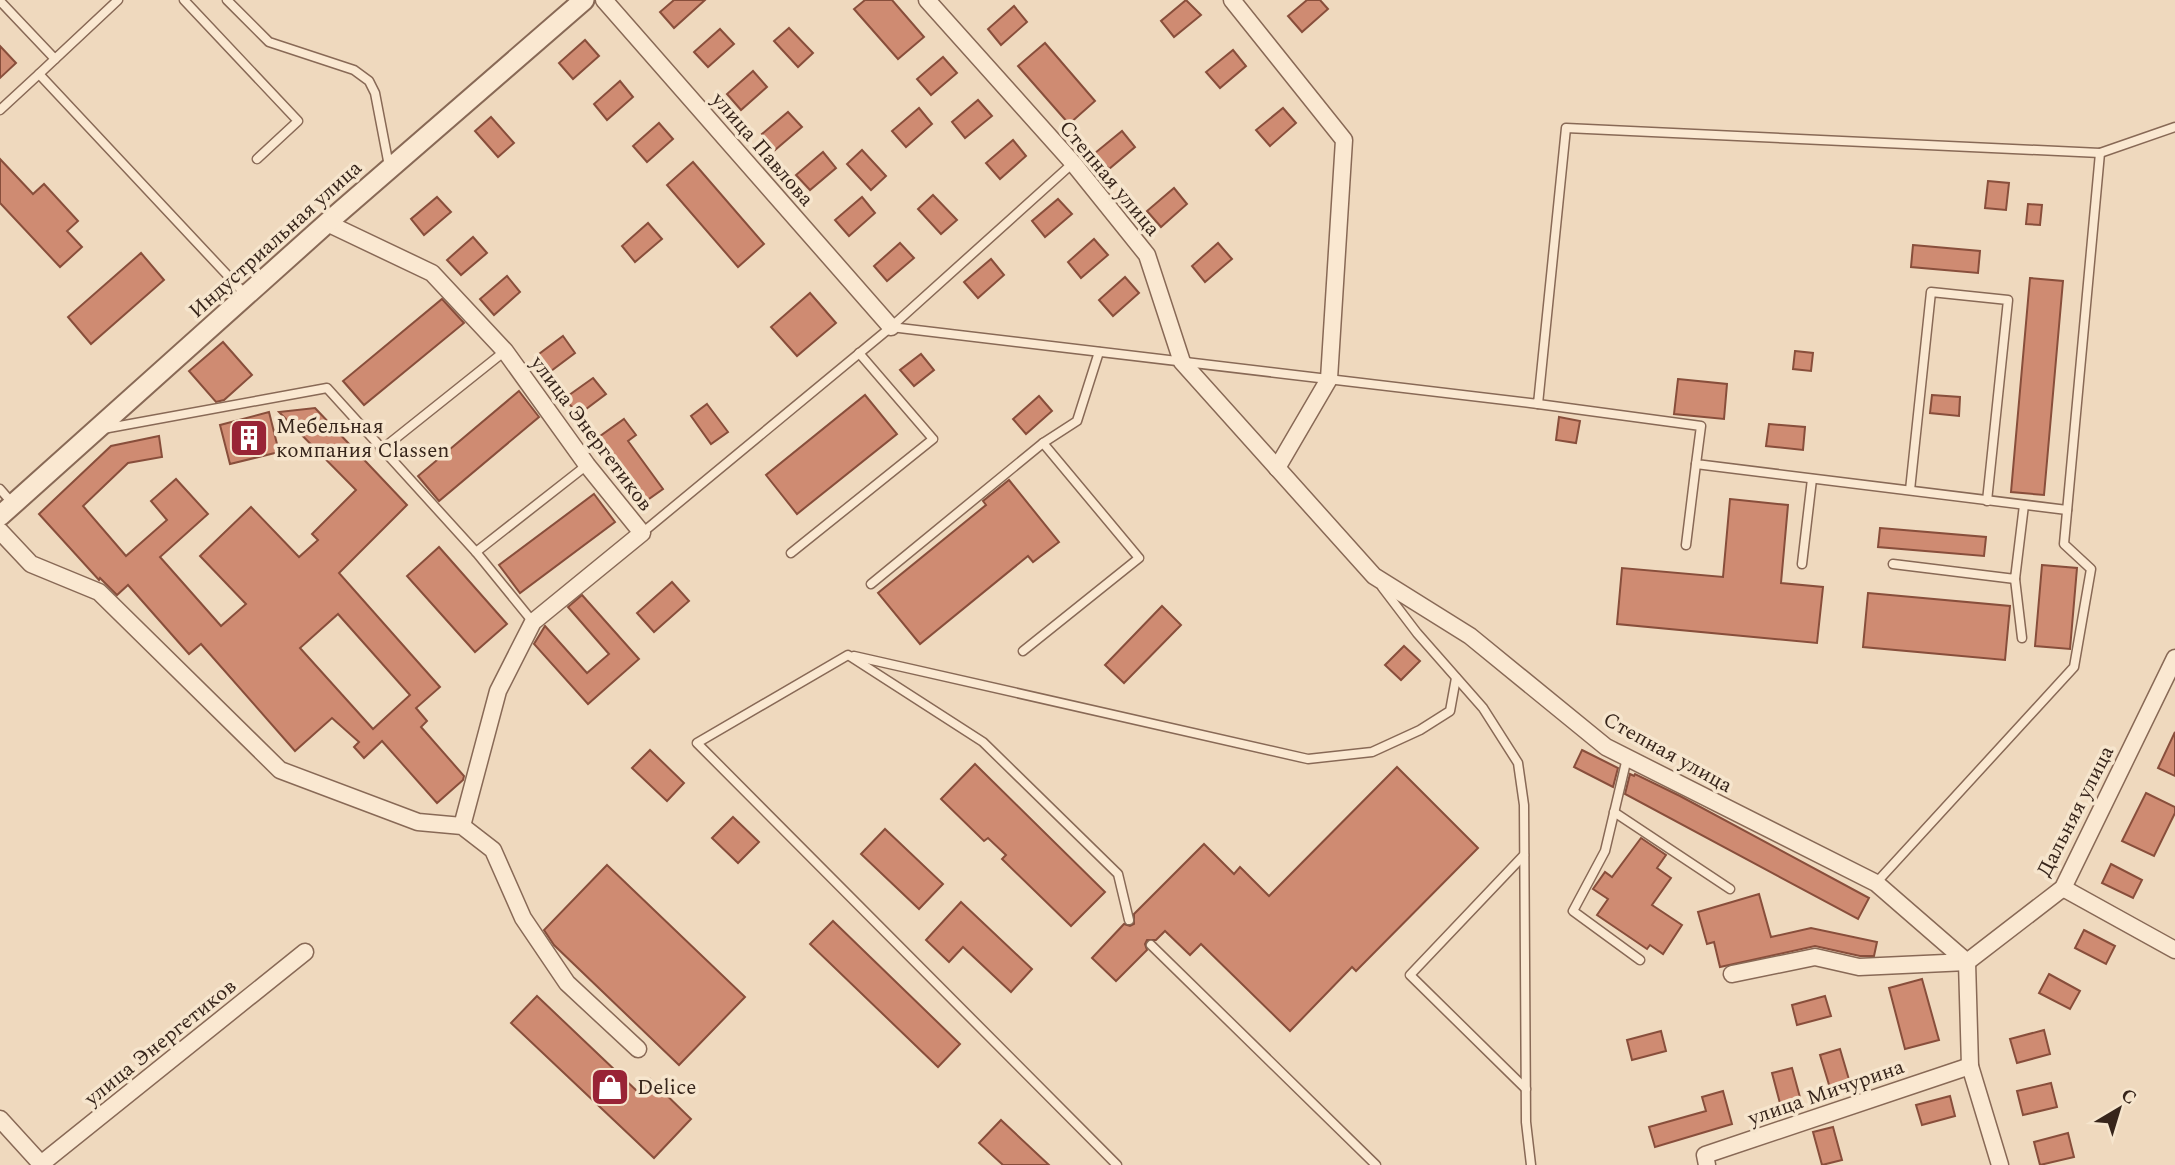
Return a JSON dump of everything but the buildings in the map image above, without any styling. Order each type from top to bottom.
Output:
[{"type":"street","name":"Индустриальная улица","points":[[4,503],[96,431],[327,223],[584,0]]},
{"type":"street","name":"улица Павлова","points":[[604,0],[891,327]]},
{"type":"street","name":"Степная улица","points":[[927,0],[1073,163],[1147,256],[1182,362],[1374,576],[1469,636],[1605,747],[1876,883],[1967,962]]},
{"type":"street","points":[[1232,0],[1343,140],[1329,379],[1277,468]]},
{"type":"street","name":"улица Энергетиков","points":[[327,223],[432,274],[505,351],[587,465],[642,533],[533,622],[498,691],[462,826]]},
{"type":"street","points":[[0,531],[31,564],[99,592],[281,770],[418,822],[462,826],[493,850],[523,918],[567,983],[638,1049]]},
{"type":"street","name":"Дальняя улица","points":[[1967,962],[2063,888],[2175,658]]},
{"type":"street","points":[[2063,888],[2175,950]]},
{"type":"street","name":"улица Энергетиков","points":[[0,1119],[42,1165],[305,952]]},
{"type":"street","points":[[1732,974],[1815,957],[1859,967],[1967,962],[1970,1066],[2000,1165]]},
{"type":"street","name":"улица Мичурина","points":[[1707,1165],[1705,1155],[1970,1066]]},
{"type":"lane","points":[[0,110],[118,0]]},
{"type":"lane","points":[[184,0],[298,121],[257,159]]},
{"type":"lane","points":[[227,0],[269,42],[354,70],[369,81],[375,93],[389,169]]},
{"type":"lane","points":[[0,1],[55,59]]},
{"type":"lane","points":[[39,74],[246,295]]},
{"type":"lane","points":[[1538,404],[1566,128],[2100,153],[2175,127]]},
{"type":"lane","points":[[1876,883],[2074,667],[2091,569],[2064,544],[2100,153]]},
{"type":"lane","points":[[642,533],[891,327],[1073,163]]},
{"type":"lane","points":[[1910,490],[1931,292],[2008,300],[1987,501]]},
{"type":"lane","points":[[891,327],[1701,426],[1686,545]]},
{"type":"lane","points":[[381,450],[505,351]]},
{"type":"lane","points":[[871,584],[1043,443],[1077,421],[1099,352]]},
{"type":"lane","points":[[791,553],[933,439],[859,354]]},
{"type":"lane","points":[[96,431],[327,388],[476,552],[533,622]]},
{"type":"lane","points":[[1023,651],[1139,558],[1043,443]]},
{"type":"lane","points":[[1696,464],[2067,510]]},
{"type":"lane","points":[[476,552],[587,465]]},
{"type":"lane","points":[[1802,564],[1812,479]]},
{"type":"lane","points":[[2022,638],[2015,579],[2024,505]]},
{"type":"lane","points":[[1893,564],[2015,579]]},
{"type":"lane","points":[[1374,576],[1417,633],[1483,708],[1518,763],[1524,806],[1526,1122],[1531,1165]]},
{"type":"lane","points":[[1117,1165],[698,743],[848,655],[1308,759],[1372,752],[1420,730],[1450,711],[1457,678]]},
{"type":"lane","points":[[848,655],[983,742],[1118,874],[1129,920]]},
{"type":"lane","points":[[1627,758],[1605,851],[1573,912],[1640,960]]},
{"type":"lane","points":[[1614,812],[1730,889]]},
{"type":"lane","points":[[1524,855],[1410,975],[1526,1089]]},
{"type":"lane","points":[[1151,945],[1376,1165]]},
{"type":"place","name":"Мебельная компания Сlassen","points":[[249,438]]},
{"type":"place","name":"Delice","points":[[610,1087]]}]
